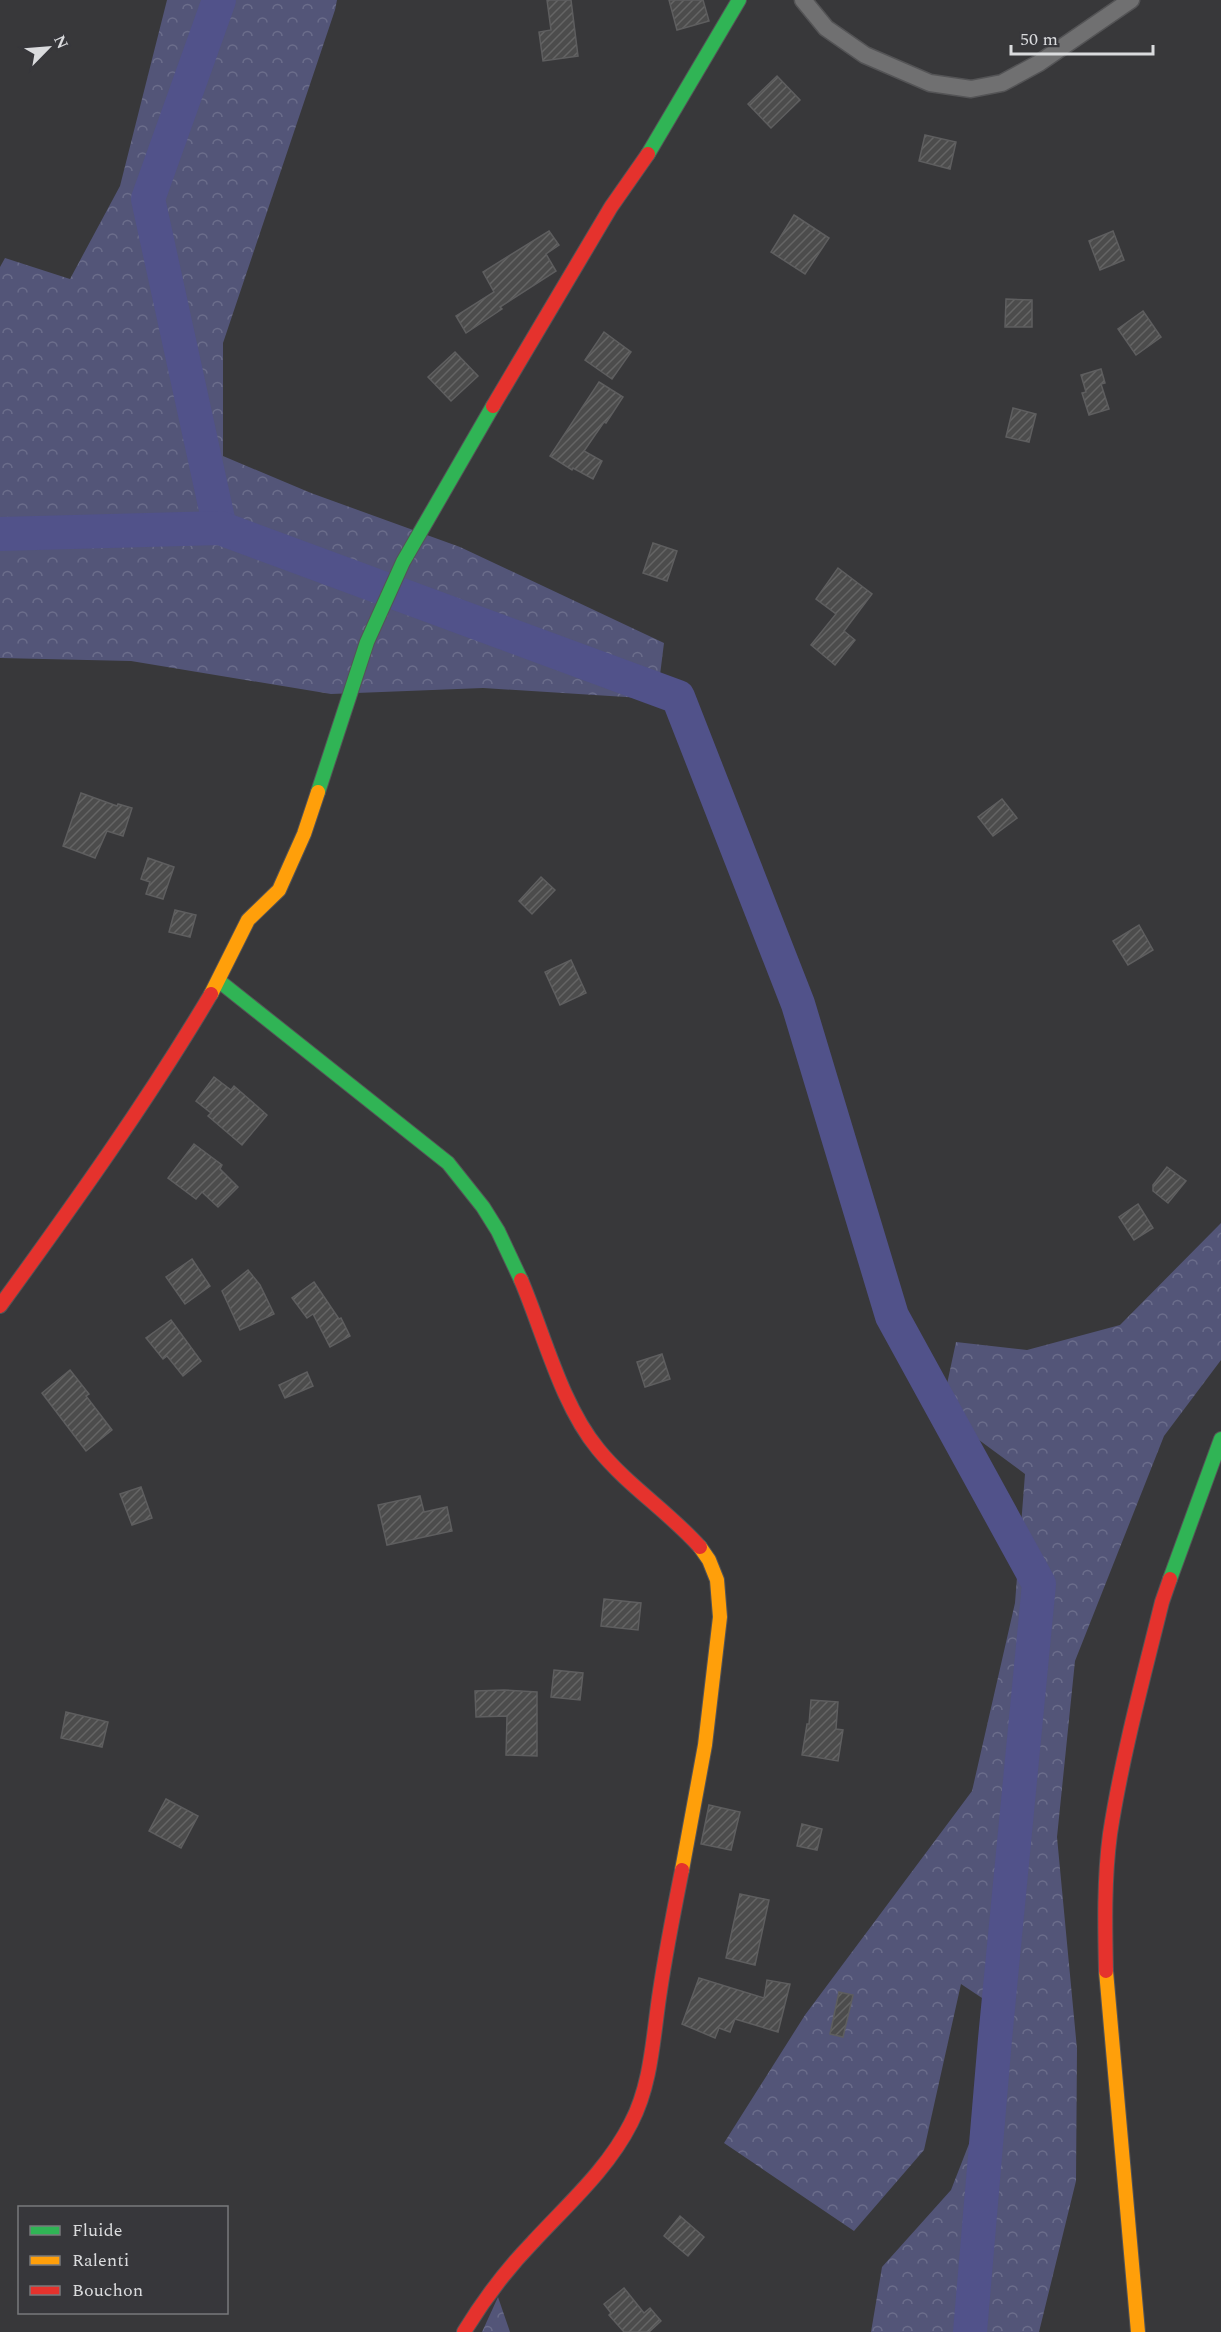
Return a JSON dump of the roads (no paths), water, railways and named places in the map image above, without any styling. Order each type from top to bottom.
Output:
[{"type":"street","points":[[0,1306],[84,1190],[178,1048],[219,981],[248,920],[279,890],[304,834],[366,642],[403,562],[548,310],[611,207],[658,140],[739,0]]},
{"type":"street","points":[[803,0],[826,28],[866,55],[930,83],[970,89],[1002,83],[1039,63],[1131,0]]},
{"type":"street","points":[[219,981],[279,1026],[448,1163],[464,1179],[482,1204],[514,1263],[570,1405],[590,1440],[624,1477],[695,1541],[706,1554],[714,1571],[718,1589],[720,1618],[709,1731],[639,2103],[632,2122],[611,2153],[587,2184],[496,2284],[464,2332]]},
{"type":"street","points":[[1138,2332],[1106,1977],[1105,1926],[1110,1836],[1123,1763],[1162,1602],[1221,1439]]},
{"type":"waterway","points":[[219,0],[148,199],[220,528]]},
{"type":"waterway","points":[[0,534],[220,528],[678,697],[798,1004],[892,1316],[1039,1584],[995,2039],[970,2332]]}]
